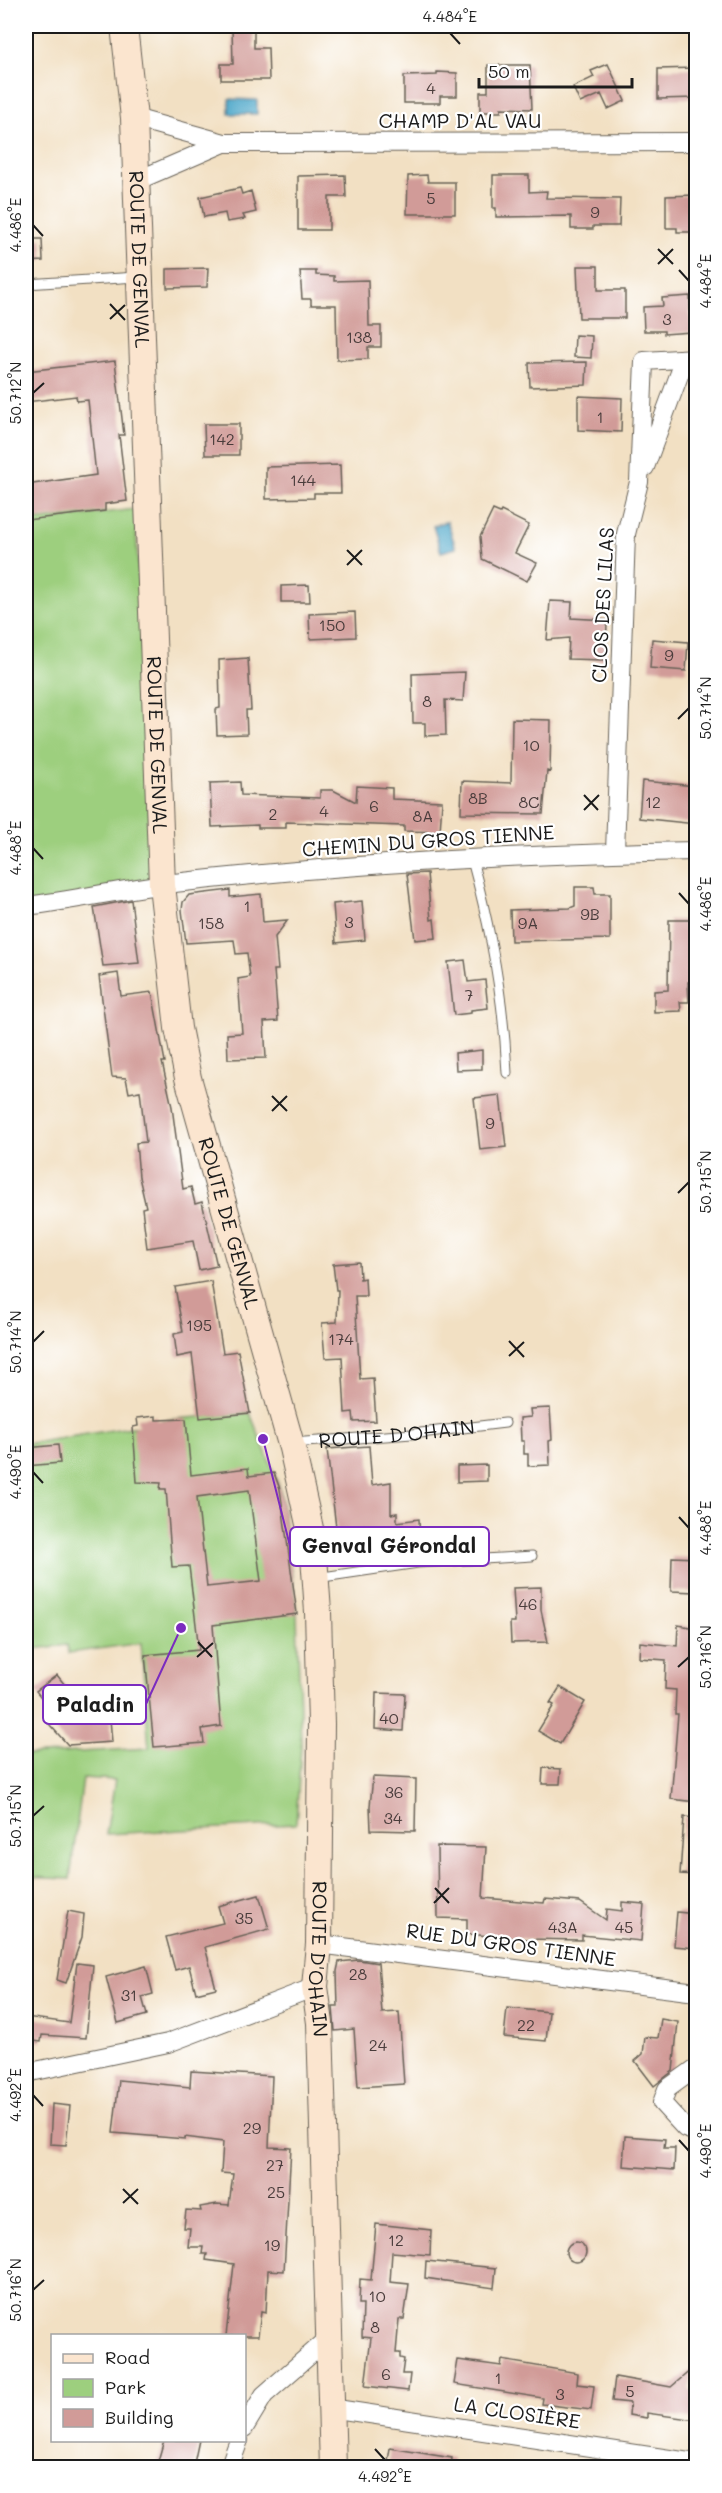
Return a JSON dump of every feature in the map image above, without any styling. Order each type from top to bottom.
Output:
[{"type":"main road","name":"ROUTE DE GENVAL","points":[[124,26],[134,118],[162,885],[178,1028],[188,1078],[291,1445]]},
{"type":"main road","name":"ROUTE D'OHAIN","points":[[291,1445],[313,1542],[316,1578],[321,1724],[319,1944],[315,1987],[320,2023],[333,2468]]},
{"type":"street","name":"CHAMP D'AL VAU","points":[[134,118],[224,143],[696,142]]},
{"type":"street","name":"CHAMP D'AL VAU","points":[[136,181],[224,143]]},
{"type":"street","name":"CLOS DES LILAS","points":[[615,852],[626,534],[639,483],[644,361],[691,358]]},
{"type":"street","points":[[639,483],[691,358]]},
{"type":"street","name":"CHEMIN DU GROS TIENNE","points":[[26,906],[162,885],[354,866],[696,850]]},
{"type":"street","name":"RUE DU GROS TIENNE","points":[[319,1944],[696,1992]]},
{"type":"street","points":[[26,2073],[168,2043],[315,1987]]},
{"type":"street","points":[[696,2068],[667,2089],[662,2103],[685,2128],[696,2132]]},
{"type":"street","points":[[246,2425],[264,2395],[328,2339]]},
{"type":"street","name":"LA CLOSIÈRE","points":[[330,2409],[696,2463]]},
{"type":"street","points":[[229,2468],[238,2442]]},
{"type":"lane","points":[[26,284],[139,276]]},
{"type":"lane","points":[[472,860],[489,925],[501,994],[507,1073]]},
{"type":"lane","name":"ROUTE D'OHAIN","points":[[291,1445],[505,1423]]},
{"type":"lane","points":[[316,1578],[418,1563],[532,1556]]},
{"type":"green space","points":[[135,509],[155,888],[26,908],[26,522]]},
{"type":"green space","points":[[250,1413],[280,1488],[297,1614],[301,1746],[296,1824],[106,1834],[115,1780],[83,1778],[70,1879],[26,1877],[26,1755],[149,1748],[141,1643],[69,1653],[67,1645],[26,1650],[26,1444],[131,1427],[162,1425],[162,1420]]},
{"type":"water","points":[[229,99],[257,100],[257,114],[229,114]]},
{"type":"water","points":[[447,521],[456,548],[441,552],[433,526]]},
{"type":"building","points":[[254,27],[254,48],[268,48],[269,80],[221,80],[221,64],[233,64],[232,28]]},
{"type":"building","points":[[608,64],[625,101],[608,109],[601,94],[580,103],[573,87],[594,77],[591,71]]},
{"type":"building","points":[[488,65],[530,65],[532,109],[501,108],[501,112],[480,112],[480,92],[488,92]]},
{"type":"building","points":[[696,68],[696,98],[658,99],[658,69]]},
{"type":"building","points":[[437,72],[457,73],[457,96],[440,96],[440,103],[404,103],[404,76],[437,75]]},
{"type":"building","points":[[345,175],[346,197],[329,197],[329,230],[298,230],[298,176]]},
{"type":"building","points":[[427,175],[428,182],[455,182],[455,214],[407,214],[408,176]]},
{"type":"building","points":[[493,175],[529,175],[529,192],[547,191],[546,198],[620,199],[619,226],[571,229],[571,216],[496,217],[496,208],[493,208]]},
{"type":"building","points":[[240,188],[242,194],[251,191],[256,212],[243,215],[245,219],[227,222],[225,213],[204,217],[200,197]]},
{"type":"building","points":[[696,195],[696,232],[677,232],[677,228],[666,228],[666,196]]},
{"type":"building","points":[[26,239],[42,239],[43,261],[26,262]]},
{"type":"building","points":[[577,266],[598,266],[598,290],[625,290],[625,318],[579,318]]},
{"type":"building","points":[[208,268],[207,287],[167,288],[167,269]]},
{"type":"building","points":[[300,271],[316,271],[316,275],[334,276],[334,281],[368,280],[369,326],[381,326],[381,347],[368,347],[368,359],[337,360],[336,305],[311,305],[311,299],[302,299]]},
{"type":"building","points":[[690,296],[691,332],[664,334],[664,331],[644,331],[643,307],[663,306],[662,298]]},
{"type":"building","points":[[575,335],[592,336],[591,358],[574,357]]},
{"type":"building","points":[[115,361],[124,435],[119,435],[127,501],[105,504],[105,511],[26,520],[26,485],[96,475],[88,400],[77,401],[76,396],[26,402],[26,371]]},
{"type":"building","points":[[587,362],[586,385],[530,387],[529,363]]},
{"type":"building","points":[[578,396],[622,398],[621,432],[578,430]]},
{"type":"building","points":[[204,424],[239,424],[239,455],[205,455]]},
{"type":"building","points":[[340,465],[341,493],[314,493],[314,498],[266,499],[266,467]]},
{"type":"building","points":[[493,510],[500,513],[501,511],[529,525],[515,553],[537,563],[527,581],[482,559],[480,537]]},
{"type":"building","points":[[309,585],[310,602],[281,602],[281,586]]},
{"type":"building","points":[[550,601],[572,602],[571,618],[607,620],[606,660],[568,659],[569,638],[547,640]]},
{"type":"building","points":[[355,612],[356,637],[310,639],[309,614]]},
{"type":"building","points":[[652,639],[688,642],[686,671],[650,668]]},
{"type":"building","points":[[248,658],[251,710],[246,710],[247,734],[217,735],[216,709],[220,708],[219,660]]},
{"type":"building","points":[[465,672],[463,701],[445,700],[446,735],[425,736],[425,723],[413,723],[412,674]]},
{"type":"building","points":[[512,719],[551,720],[550,772],[547,771],[543,814],[461,813],[462,781],[511,783]]},
{"type":"building","points":[[642,781],[696,786],[696,824],[639,818]]},
{"type":"building","points":[[240,782],[241,795],[320,798],[320,790],[333,790],[356,802],[357,786],[392,788],[392,799],[442,801],[440,832],[404,831],[404,826],[286,822],[286,828],[258,828],[258,825],[212,827],[210,783]]},
{"type":"building","points":[[427,873],[431,920],[434,919],[436,938],[415,940],[407,874]]},
{"type":"building","points":[[575,887],[594,887],[595,894],[610,894],[610,939],[511,941],[510,910],[570,908],[575,906]]},
{"type":"building","points":[[230,890],[230,897],[261,894],[263,922],[288,920],[275,937],[278,970],[274,970],[278,1021],[264,1022],[266,1058],[228,1059],[227,1034],[242,1033],[238,979],[250,977],[247,953],[236,954],[234,940],[186,943],[183,902],[189,895]]},
{"type":"building","points":[[131,900],[139,963],[103,966],[94,907]]},
{"type":"building","points":[[362,901],[365,940],[336,943],[333,904]]},
{"type":"building","points":[[669,920],[691,920],[691,958],[696,958],[696,982],[688,982],[689,1002],[680,1002],[681,1011],[654,1012],[654,991],[668,990]]},
{"type":"building","points":[[465,960],[468,982],[485,980],[488,1008],[454,1015],[448,962]]},
{"type":"building","points":[[118,973],[121,996],[152,992],[165,1062],[162,1062],[172,1107],[183,1189],[191,1187],[195,1204],[202,1202],[217,1266],[199,1270],[193,1241],[147,1248],[142,1208],[146,1207],[139,1177],[136,1143],[146,1142],[140,1091],[129,1093],[126,1078],[112,1077],[99,976]]},
{"type":"building","points":[[482,1050],[482,1069],[456,1070],[455,1053]]},
{"type":"building","points":[[500,1095],[506,1147],[480,1150],[474,1098]]},
{"type":"building","points":[[359,1262],[360,1279],[365,1278],[366,1296],[355,1296],[360,1379],[373,1378],[376,1421],[354,1422],[353,1412],[345,1413],[342,1357],[325,1358],[322,1323],[337,1322],[338,1290],[336,1290],[333,1264]]},
{"type":"building","points":[[211,1281],[223,1353],[238,1351],[250,1413],[200,1418],[192,1354],[177,1357],[174,1334],[183,1332],[175,1287]]},
{"type":"building","points":[[550,1408],[552,1440],[549,1441],[550,1465],[528,1466],[528,1454],[524,1454],[524,1441],[521,1441],[520,1418],[531,1417],[530,1409]]},
{"type":"building","points":[[156,1416],[156,1420],[186,1419],[191,1475],[248,1468],[249,1476],[274,1473],[280,1489],[297,1614],[213,1625],[221,1726],[202,1729],[204,1743],[154,1747],[145,1655],[199,1650],[189,1566],[172,1567],[166,1489],[160,1489],[161,1483],[137,1482],[133,1427],[138,1426],[137,1418]],"holes":[[[249,1490],[261,1581],[207,1587],[197,1497]]]},
{"type":"building","points":[[58,1445],[60,1463],[26,1466],[26,1448]]},
{"type":"building","points":[[369,1446],[372,1485],[391,1482],[391,1514],[397,1513],[397,1522],[419,1519],[420,1542],[376,1545],[376,1551],[339,1554],[327,1449]]},
{"type":"building","points":[[487,1465],[487,1481],[457,1482],[457,1466]]},
{"type":"building","points":[[672,1557],[696,1558],[696,1592],[671,1591]]},
{"type":"building","points":[[541,1587],[541,1610],[548,1642],[511,1643],[510,1622],[515,1622],[513,1588]]},
{"type":"building","points":[[678,1625],[696,1628],[696,1802],[671,1799],[678,1714],[675,1714],[676,1690],[665,1689],[666,1660],[639,1658],[640,1642],[677,1646]]},
{"type":"building","points":[[57,1675],[93,1720],[110,1719],[112,1742],[68,1745],[49,1724],[58,1719],[36,1691]]},
{"type":"building","points":[[560,1687],[585,1702],[560,1744],[538,1731],[554,1705],[550,1703]]},
{"type":"building","points":[[376,1693],[405,1694],[403,1731],[375,1729]]},
{"type":"building","points":[[543,1768],[561,1769],[560,1784],[542,1784]]},
{"type":"building","points":[[373,1777],[416,1779],[415,1831],[371,1830],[370,1806]]},
{"type":"building","points":[[684,1817],[696,1818],[696,1875],[680,1874]]},
{"type":"building","points":[[437,1846],[486,1847],[483,1898],[544,1903],[545,1899],[580,1902],[606,1920],[607,1909],[622,1911],[622,1902],[644,1904],[641,1941],[582,1935],[582,1940],[527,1939],[467,1934],[467,1919],[438,1918]]},
{"type":"building","points":[[259,1895],[269,1929],[205,1947],[216,1988],[196,1993],[189,1966],[175,1970],[166,1937],[223,1923],[218,1906]]},
{"type":"building","points":[[68,1911],[84,1914],[82,1937],[66,1983],[57,1980]]},
{"type":"building","points":[[677,1912],[696,1914],[696,1948],[674,1946]]},
{"type":"building","points":[[359,1960],[378,1963],[382,2013],[399,2012],[404,2084],[358,2087],[354,2029],[335,2031],[333,2007],[338,2007],[339,1962]]},
{"type":"building","points":[[77,1963],[93,1965],[86,2038],[42,2035],[41,2042],[26,2040],[26,2017],[69,2023]]},
{"type":"building","points":[[146,1966],[153,1994],[142,1997],[147,2015],[118,2023],[106,1977]]},
{"type":"building","points":[[507,2008],[549,2012],[546,2041],[504,2037]]},
{"type":"building","points":[[661,2019],[678,2022],[673,2071],[654,2086],[635,2061],[643,2054],[645,2037],[658,2038]]},
{"type":"building","points":[[191,2071],[272,2076],[269,2147],[291,2148],[284,2271],[268,2270],[266,2313],[261,2312],[258,2336],[226,2334],[234,2264],[206,2260],[207,2254],[202,2254],[203,2247],[188,2247],[190,2228],[184,2228],[186,2210],[201,2211],[200,2207],[217,2204],[229,2205],[233,2174],[221,2173],[223,2142],[185,2137],[185,2139],[113,2133],[119,2080],[190,2087]]},
{"type":"building","points":[[52,2104],[70,2106],[66,2145],[50,2144]]},
{"type":"building","points":[[625,2136],[665,2139],[664,2148],[675,2148],[674,2170],[623,2166]]},
{"type":"building","points":[[376,2224],[431,2230],[430,2255],[392,2252],[390,2282],[409,2284],[404,2319],[399,2319],[396,2353],[400,2353],[400,2358],[404,2359],[402,2374],[410,2374],[408,2391],[365,2386],[371,2338],[362,2337],[363,2304],[359,2304],[360,2279],[371,2280]]},
{"type":"building","points":[[576,2242],[583,2245],[586,2252],[583,2259],[576,2262],[569,2259],[566,2252],[569,2245]]},
{"type":"building","points":[[426,2261],[496,2268],[494,2288],[425,2278]]},
{"type":"building","points":[[458,2360],[501,2366],[502,2360],[578,2373],[577,2384],[594,2386],[591,2410],[542,2404],[543,2398],[454,2384]]},
{"type":"building","points":[[692,2369],[690,2390],[696,2391],[696,2420],[647,2413],[647,2418],[629,2415],[630,2403],[612,2401],[615,2377],[671,2387]]},
{"type":"building","points":[[163,2442],[199,2442],[193,2468],[156,2468]]},
{"type":"building","points":[[390,2448],[452,2458],[451,2468],[387,2468]]},
{"type":"place","name":"Genval Gérondal","points":[[263,1439]]},
{"type":"place","name":"Paladin","points":[[181,1628]]}]
